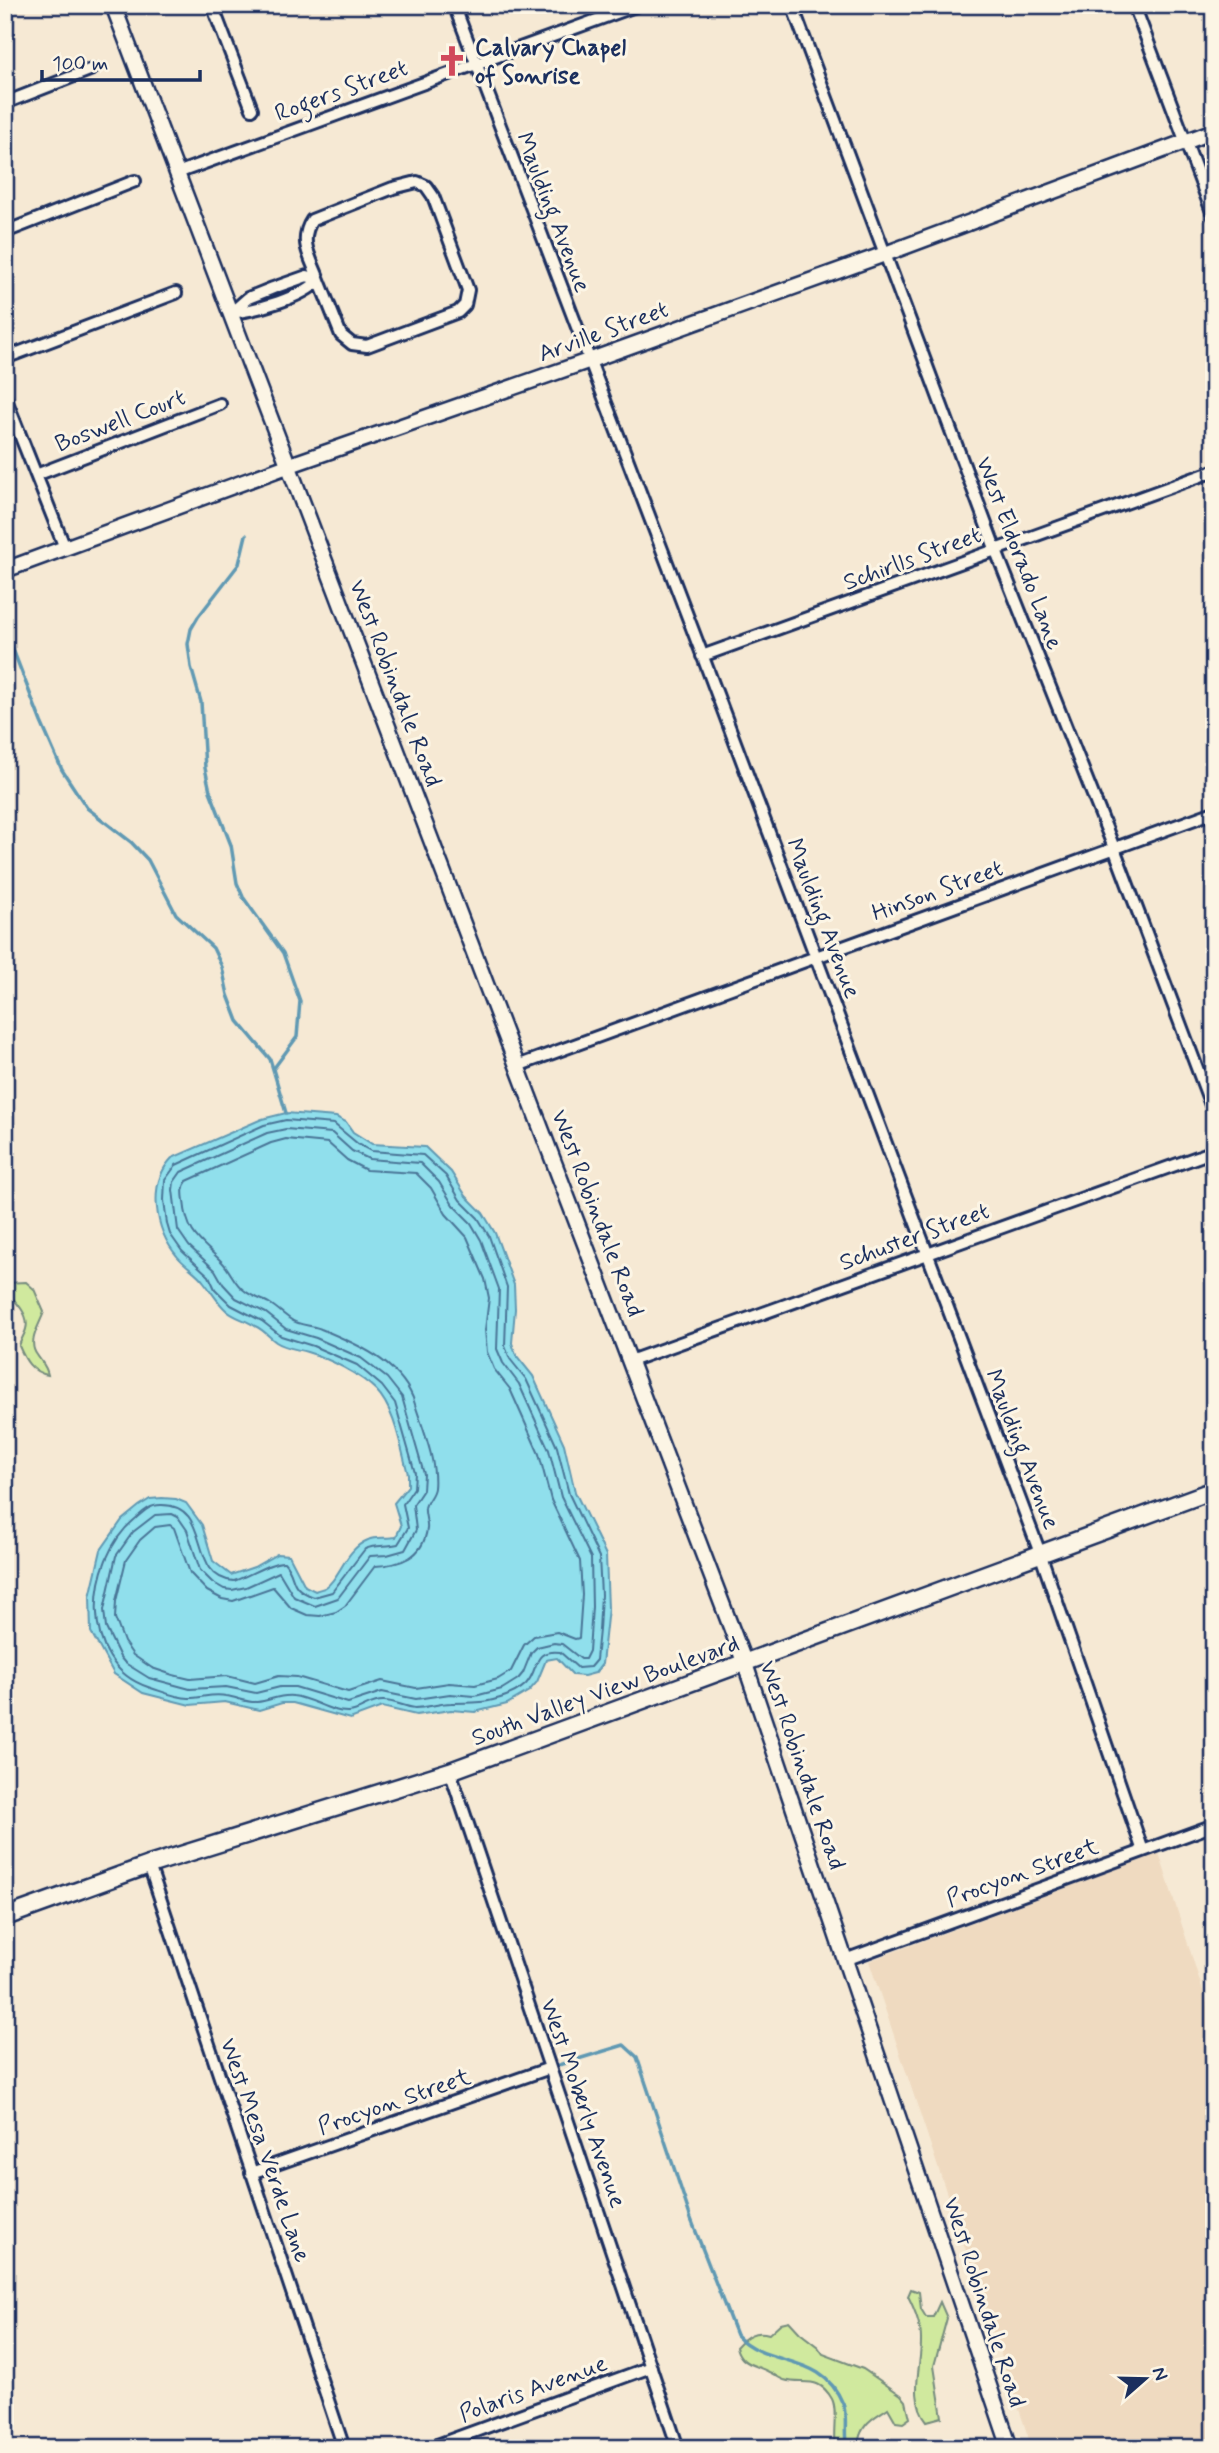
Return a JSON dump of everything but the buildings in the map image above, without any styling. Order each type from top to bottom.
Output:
[{"type":"main road","name":"South Valley View Boulevard","points":[[5,1917],[149,1865],[450,1771],[1214,1490]]},
{"type":"street","name":"West Robindale Road","points":[[113,5],[745,1664],[1010,2448]]},
{"type":"street","points":[[212,5],[252,109]]},
{"type":"street","name":"Maulding Avenue","points":[[454,5],[1040,1553],[1143,1851]]},
{"type":"street","name":"Rogers Street","points":[[177,173],[638,5]]},
{"type":"street","name":"West Eldorado Lane","points":[[792,5],[996,551],[1114,848],[1214,1113]]},
{"type":"street","points":[[1133,5],[1214,217]]},
{"type":"street","points":[[5,103],[92,69]]},
{"type":"street","name":"Arville Street","points":[[5,570],[290,465],[884,254],[1214,131]]},
{"type":"street","points":[[5,232],[135,181]]},
{"type":"street","points":[[417,182],[426,186],[433,196],[468,290],[465,305],[458,312],[367,346],[352,344],[341,335],[320,280],[305,243],[306,229],[312,220],[394,188],[417,182]]},
{"type":"street","points":[[231,313],[248,298],[273,288],[307,276],[320,280]]},
{"type":"street","points":[[5,358],[176,293]]},
{"type":"street","points":[[5,397],[65,548]]},
{"type":"street","name":"Boswell Court","points":[[36,475],[220,404]]},
{"type":"street","name":"Schirlls Street","points":[[702,656],[1214,471]]},
{"type":"street","name":"Hinson Street","points":[[517,1066],[1214,812]]},
{"type":"street","name":"Schuster Street","points":[[630,1361],[1214,1151]]},
{"type":"street","name":"West Moberly Avenue","points":[[450,1771],[678,2448]]},
{"type":"street","name":"Procyon Street","points":[[845,1960],[1214,1825]]},
{"type":"street","name":"West Mesa Verde Lane","points":[[149,1865],[344,2448]]},
{"type":"street","name":"Procyon Street","points":[[251,2173],[550,2068]]},
{"type":"street","name":"Polaris Avenue","points":[[429,2448],[651,2367]]},
{"type":"shaded area","points":[[1159,1853],[1214,2026],[1214,2448],[1032,2448],[869,1961]]},
{"type":"green space","points":[[26,1282],[34,1289],[44,1312],[33,1345],[48,1375],[29,1365],[24,1356],[19,1346],[26,1329],[26,1319],[18,1304],[5,1294],[5,1283]]},
{"type":"green space","points":[[911,2289],[919,2292],[921,2309],[926,2317],[933,2317],[940,2302],[947,2318],[934,2366],[942,2417],[927,2421],[918,2402],[921,2334],[908,2296]]},
{"type":"green space","points":[[789,2321],[823,2354],[863,2369],[901,2395],[906,2401],[910,2418],[903,2423],[896,2422],[888,2408],[868,2422],[856,2445],[835,2448],[835,2409],[827,2391],[810,2382],[784,2380],[749,2363],[738,2353],[736,2347],[743,2340],[759,2333],[769,2334],[781,2323]]},
{"type":"water","points":[[286,1113],[336,1117],[372,1144],[425,1147],[451,1172],[495,1233],[514,1285],[512,1343],[516,1355],[533,1376],[564,1444],[575,1492],[606,1555],[608,1608],[602,1664],[595,1673],[573,1675],[557,1658],[546,1660],[537,1682],[529,1691],[507,1704],[475,1712],[451,1710],[416,1715],[382,1707],[350,1719],[293,1703],[282,1703],[259,1710],[225,1702],[190,1705],[143,1693],[114,1674],[91,1632],[90,1597],[101,1550],[122,1520],[150,1499],[176,1499],[186,1503],[202,1525],[213,1561],[231,1575],[254,1567],[277,1554],[289,1555],[305,1586],[315,1591],[331,1583],[348,1556],[360,1544],[374,1538],[396,1537],[401,1526],[394,1503],[408,1486],[408,1474],[396,1430],[383,1398],[370,1384],[344,1368],[280,1344],[227,1311],[201,1278],[177,1256],[163,1233],[159,1220],[159,1181],[172,1158],[262,1119]]},
{"type":"waterway","points":[[246,535],[239,564],[198,617],[191,629],[188,644],[191,667],[201,702],[205,768],[210,791],[231,845],[237,883],[243,897],[283,953],[300,1001],[297,1037],[274,1068]]},
{"type":"waterway","points":[[5,629],[62,770],[87,808],[131,842],[148,860],[176,914],[213,948],[222,967],[228,995],[238,1021],[270,1059],[286,1113]]},
{"type":"waterway","points":[[552,2067],[624,2045],[637,2057],[691,2219],[736,2335],[763,2353],[808,2368],[834,2387],[843,2404],[847,2448]]},
{"type":"place","name":"Calvary Chapel of Sonrise","points":[[452,61]]}]
